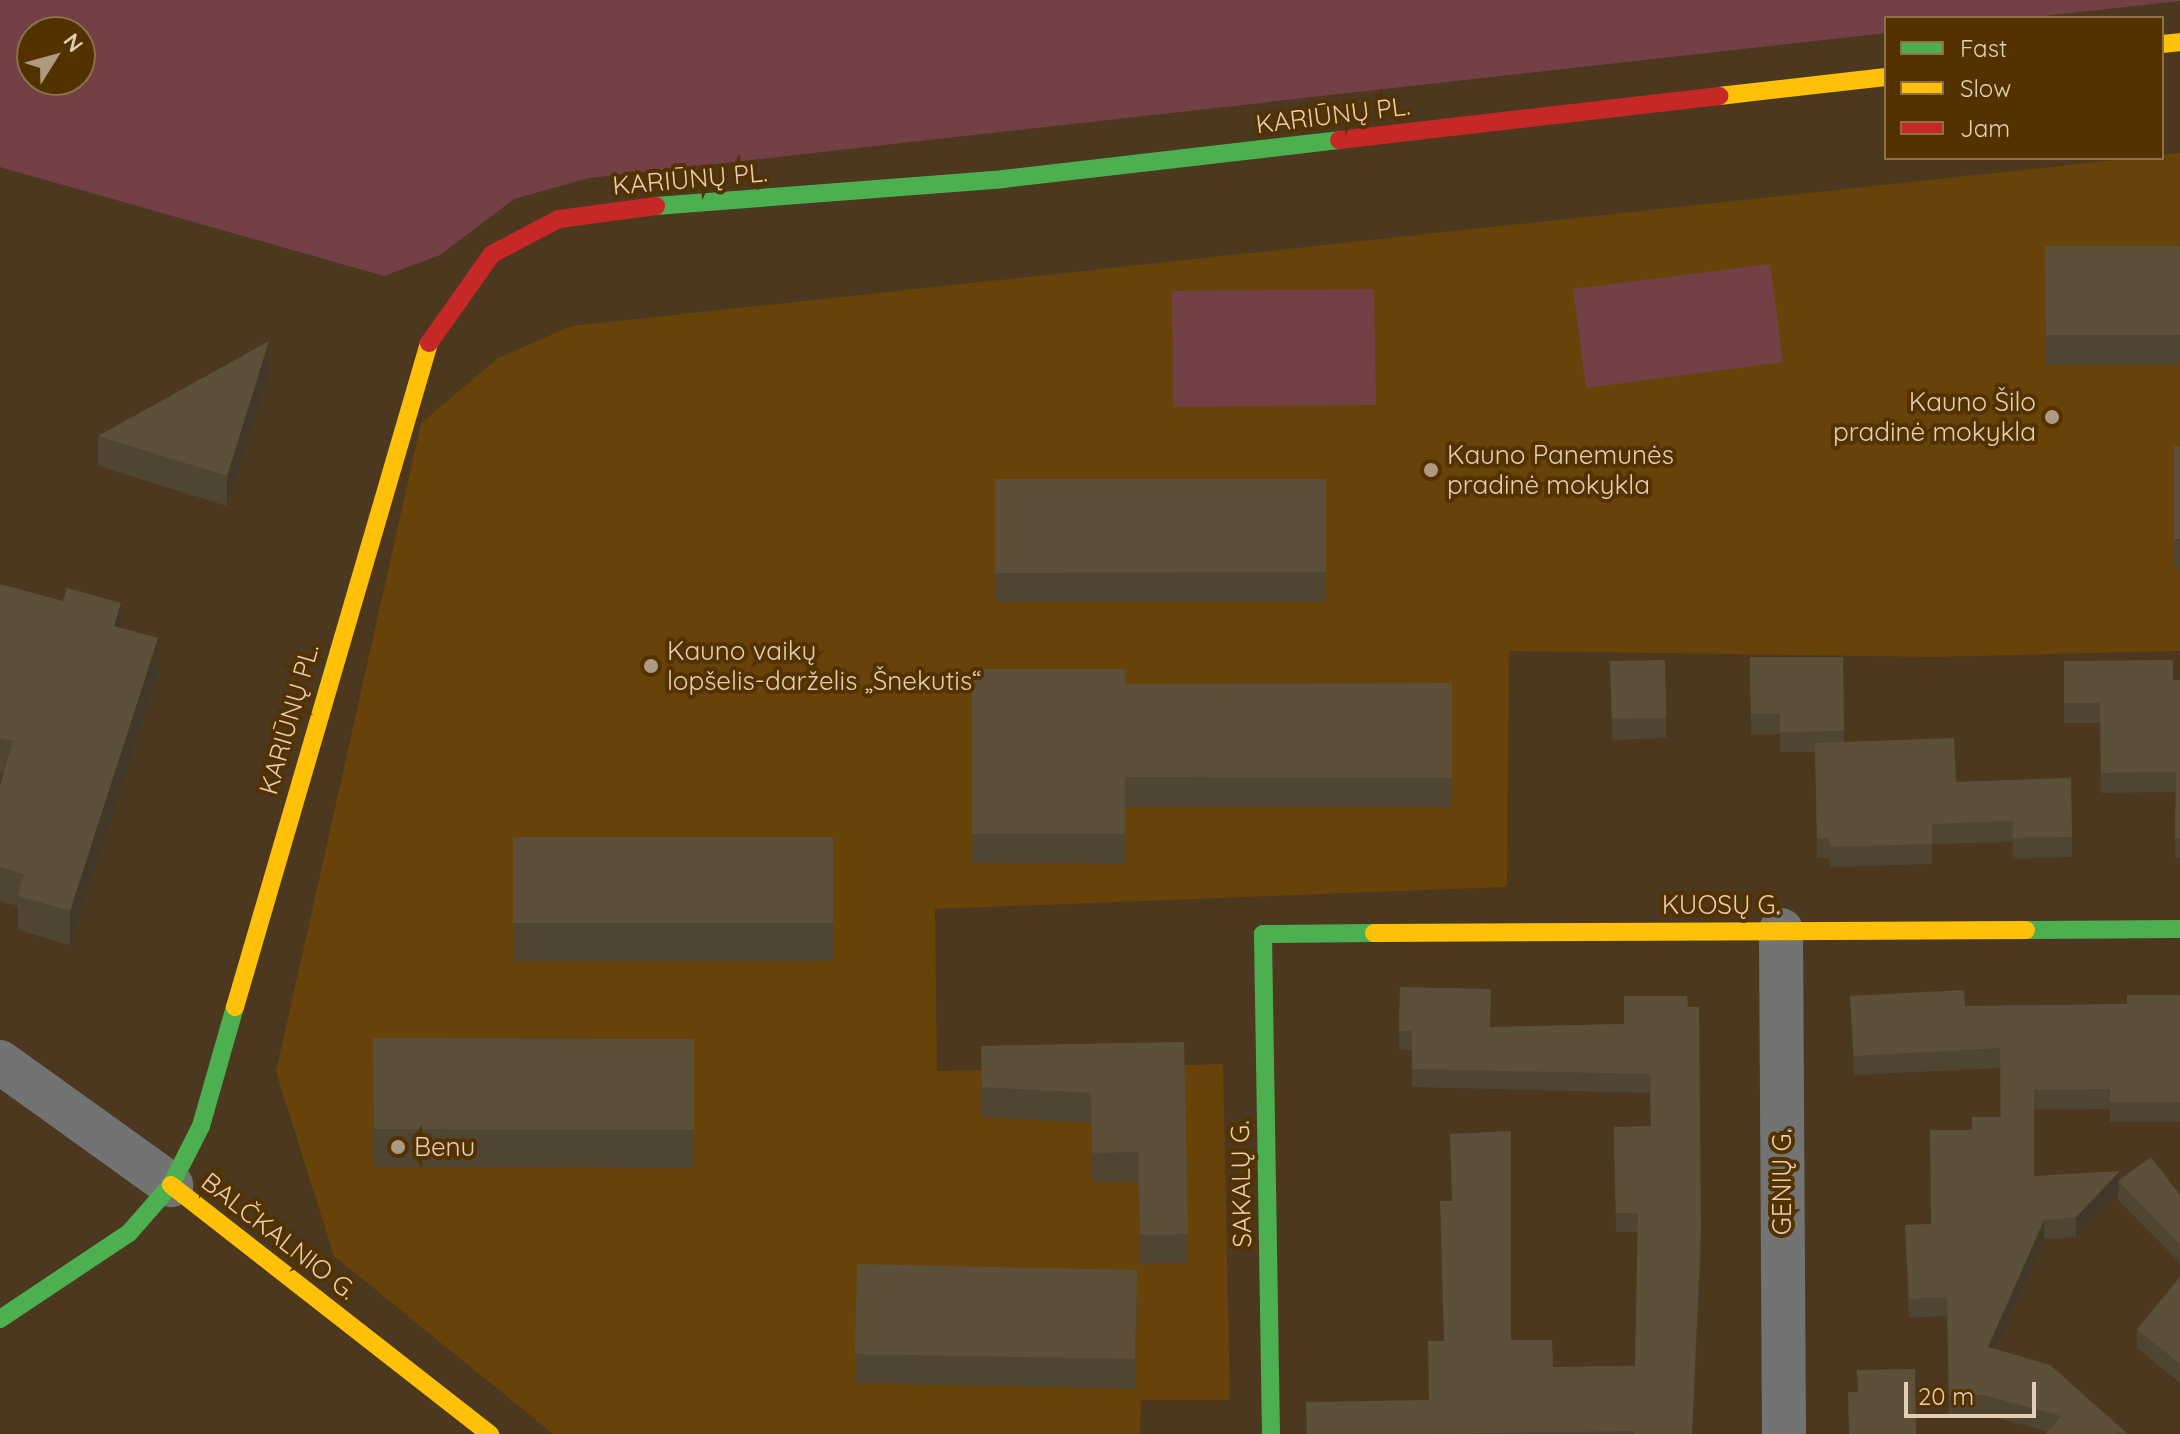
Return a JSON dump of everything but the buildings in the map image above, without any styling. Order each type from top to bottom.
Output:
[{"type":"street","name":"KARIŪNŲ PL.","points":[[171,1185],[201,1126],[415,372],[441,316],[492,254],[559,219],[620,209],[1003,179],[1884,77]]},
{"type":"street","name":"KUOSŲ G.","points":[[1263,934],[2180,929]]},
{"type":"street","name":"GENIŲ G.","points":[[1781,930],[1784,1434]]},
{"type":"street","name":"SAKALŲ G.","points":[[1263,934],[1271,1434]]},
{"type":"street","points":[[0,1062],[171,1185]]},
{"type":"street","name":"BALČKALNIO G.","points":[[0,1319],[101,1256],[171,1185],[490,1434]]},
{"type":"shaded area","points":[[0,0],[2180,0],[2042,16],[1884,16],[1884,33],[589,178],[514,199],[440,255],[384,276],[0,167]]},
{"type":"shaded area","points":[[2180,153],[2180,651],[1934,657],[1509,651],[1507,887],[935,909],[937,1071],[1223,1064],[1230,1400],[1141,1400],[1140,1434],[553,1434],[334,1256],[276,1072],[421,423],[498,358],[571,326],[2115,160],[2164,160],[2164,155]]},
{"type":"shaded area","points":[[1770,264],[1783,362],[1586,388],[1573,289]]},
{"type":"shaded area","points":[[1374,289],[1376,405],[1173,407],[1172,291]]},
{"type":"traffic: fast","points":[[656,206],[1003,179],[1339,140]]},
{"type":"traffic: fast","points":[[2026,930],[2180,929]]},
{"type":"traffic: fast","points":[[1271,1434],[1263,934],[1374,933]]},
{"type":"traffic: fast","points":[[0,1319],[129,1233],[171,1185],[201,1126],[235,1007]]},
{"type":"traffic: slow","points":[[2164,44],[2180,42]]},
{"type":"traffic: slow","points":[[1719,96],[1884,77]]},
{"type":"traffic: slow","points":[[235,1007],[429,343]]},
{"type":"traffic: slow","points":[[1374,933],[2026,930]]},
{"type":"traffic: slow","points":[[171,1185],[490,1434]]},
{"type":"traffic: jam","points":[[1339,140],[1719,96]]},
{"type":"traffic: jam","points":[[429,343],[492,254],[559,219],[656,206]]},
{"type":"place","name":"Kauno Šilo pradinė mokykla","points":[[2052,417]]},
{"type":"place","name":"Kauno Panemunės pradinė mokykla","points":[[1431,470]]},
{"type":"place","name":"Kauno vaikų lopšelis-darželis „Šnekutis“","points":[[651,666]]},
{"type":"place","name":"Benu","points":[[398,1147]]}]
